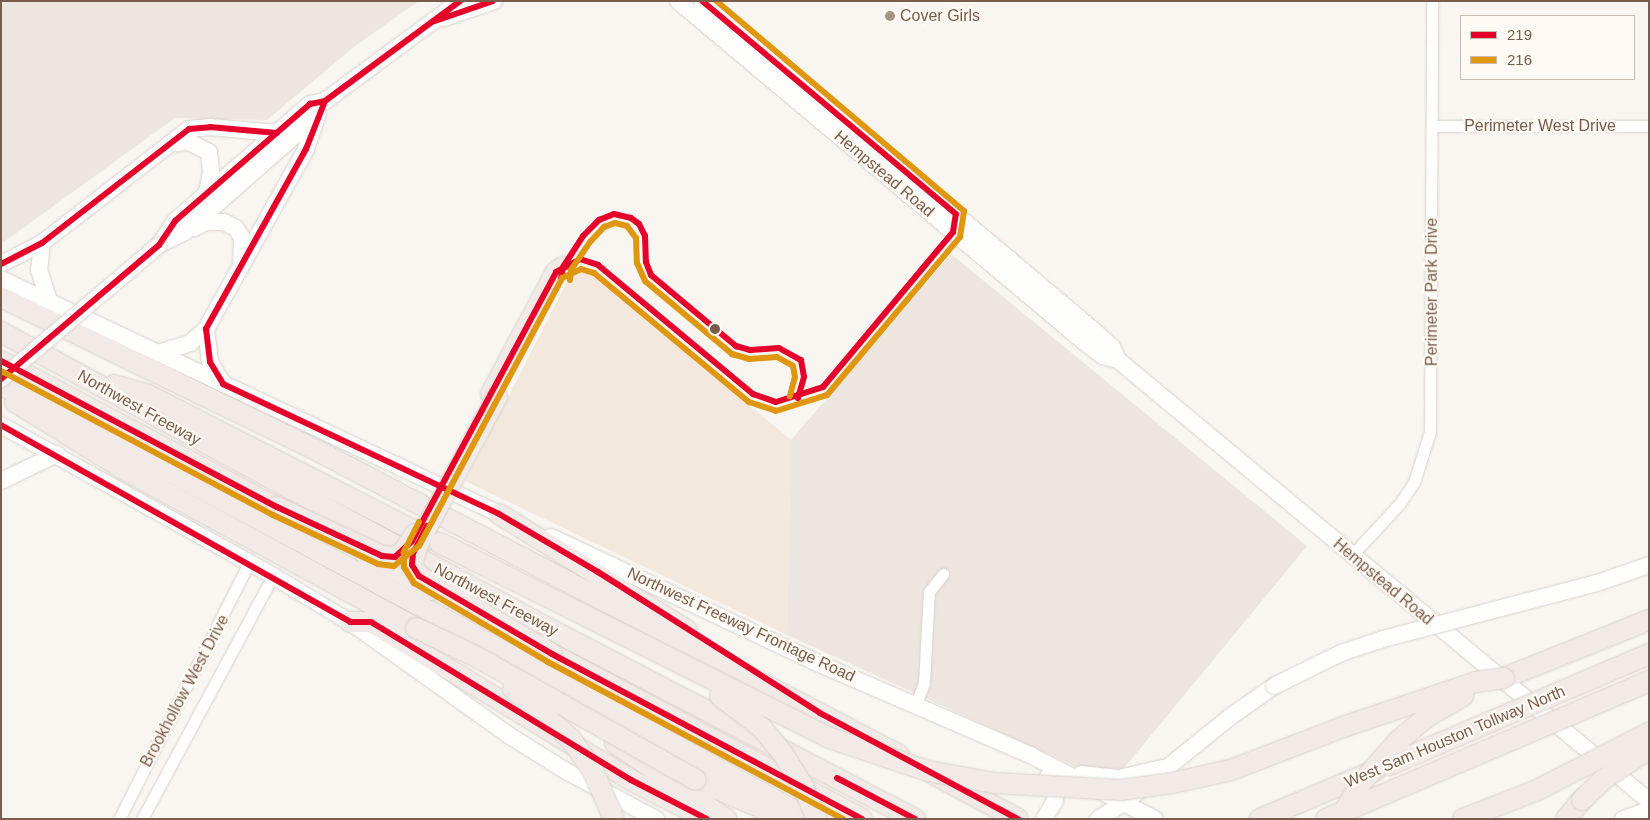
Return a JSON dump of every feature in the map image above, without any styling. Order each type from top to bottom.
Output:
[{"type":"highway","points":[[276,507],[382,556],[395,557],[412,541],[494,396],[562,275],[563,267],[556,272],[494,396],[418,544],[412,565],[420,576],[552,654]]},
{"type":"highway","points":[[1,297],[325,454],[820,713],[1018,819]]},
{"type":"highway","name":"Northwest Freeway","points":[[1,332],[537,622],[915,819]]},
{"type":"highway","points":[[1,361],[862,819]]},
{"type":"highway","points":[[81,375],[148,395],[267,458],[440,542],[827,737],[928,771],[994,783],[1074,790],[1121,790],[1231,770],[1458,688],[1504,678]]},
{"type":"highway","points":[[1,385],[90,428],[810,819]]},
{"type":"highway","points":[[1,392],[37,418],[125,470],[315,574],[416,628],[475,656],[696,780],[788,819]]},
{"type":"highway","points":[[499,514],[598,572],[820,713]]},
{"type":"highway","points":[[1340,819],[1374,767],[1411,729],[1456,700],[1504,678],[1649,620]]},
{"type":"highway","points":[[350,622],[371,622],[631,780],[707,819]]},
{"type":"highway","points":[[452,623],[678,788],[726,819]]},
{"type":"highway","points":[[416,628],[520,694],[556,723],[593,770],[614,819]]},
{"type":"highway","points":[[634,639],[683,674],[737,706],[762,728],[803,786],[817,819]]},
{"type":"highway","name":"West Sam Houston Tollway North","points":[[1260,819],[1649,654]]},
{"type":"highway","name":"West Sam Houston Tollway North","points":[[1326,819],[1649,682]]},
{"type":"highway","points":[[1463,819],[1543,787],[1649,733]]},
{"type":"highway","points":[[1566,819],[1604,779],[1649,749]]},
{"type":"main road","points":[[185,232],[321,108],[460,1]]},
{"type":"main road","points":[[435,22],[494,1]]},
{"type":"main road","name":"Hempstead Road","points":[[678,1],[1083,340],[1103,356],[1118,360],[1351,556],[1649,801]]},
{"type":"main road","name":"Hempstead Road","points":[[702,1],[1112,346],[1118,360]]},
{"type":"main road","points":[[159,245],[175,221],[310,104],[321,108]]},
{"type":"main road","points":[[158,353],[190,343],[206,329],[241,264],[256,245],[306,149],[321,108]]},
{"type":"main road","points":[[1,264],[42,243],[189,129],[199,127],[277,133]]},
{"type":"main road","points":[[169,144],[189,142],[209,152],[211,172],[207,193]]},
{"type":"main road","points":[[1,379],[159,245],[185,232],[206,222],[231,224],[242,238],[241,264]]},
{"type":"main road","points":[[42,243],[39,270],[50,303]]},
{"type":"main road","name":"Northwest Freeway Frontage Road","points":[[1,279],[813,660],[916,703],[1030,755],[1126,802],[1154,819]]},
{"type":"main road","points":[[206,329],[210,362],[223,384]]},
{"type":"main road","points":[[1,425],[57,454],[273,576],[350,622],[510,736],[566,771],[656,819]]},
{"type":"main road","points":[[1,481],[57,454]]},
{"type":"main road","points":[[1098,819],[1126,802],[1230,717],[1274,686],[1341,653],[1382,638],[1600,582],[1649,566]]},
{"type":"main road","points":[[1030,755],[1049,777],[1054,788],[1055,801],[1044,819]]},
{"type":"main road","points":[[1063,771],[1119,778],[1145,774],[1178,761]]},
{"type":"main road","points":[[1623,819],[1649,810]]},
{"type":"street","name":"Perimeter Park Drive","points":[[1351,556],[1400,503],[1414,482],[1430,432],[1432,1]]},
{"type":"street","name":"Perimeter West Drive","points":[[1432,126],[1649,126]]},
{"type":"street","name":"Brookhollow West Drive","points":[[119,819],[249,563]]},
{"type":"street","points":[[916,703],[924,683],[929,592],[943,574]]},
{"type":"street","name":"Brookhollow West Drive","points":[[142,819],[273,576]]},
{"type":"shaded area","points":[[1,1],[419,1],[355,46],[267,120],[175,118],[1,244]]},
{"type":"shaded area","points":[[951,254],[1307,546],[1120,773],[1090,773],[787,635],[791,440]]},
{"type":"shaded area","points":[[586,271],[791,440],[787,635],[465,481],[571,274]]},
{"type":"transit line","name":"219","points":[[1,379],[159,245],[175,221],[310,104],[325,101],[460,1]]},
{"type":"transit line","name":"219","points":[[435,21],[493,1]]},
{"type":"transit line","name":"219","points":[[1,361],[277,507],[382,556],[395,557],[412,541],[556,272],[580,259],[598,265],[753,394],[776,402],[823,387],[953,232],[956,214],[702,1]]},
{"type":"transit line","name":"216","points":[[1,371],[273,515],[378,564],[394,566],[419,546],[562,278],[581,269],[594,273],[749,402],[776,411],[827,395],[960,237],[964,211],[716,1]]},
{"type":"transit line","name":"219","points":[[325,101],[306,149],[206,329],[210,362],[223,384],[499,514],[598,572],[820,713],[1018,819]]},
{"type":"transit line","name":"219","points":[[1,264],[42,243],[189,129],[210,127],[277,133]]},
{"type":"transit line","name":"219","points":[[561,278],[563,267],[583,236],[599,220],[614,214],[631,218],[639,224],[645,236],[646,262],[651,275],[736,346],[750,350],[779,348],[801,360],[804,377],[798,398]]},
{"type":"transit line","name":"216","points":[[570,280],[571,270],[590,242],[604,227],[615,223],[627,226],[636,238],[637,263],[645,281],[732,354],[749,359],[777,357],[793,366],[795,377],[790,396]]},
{"type":"transit line","name":"219","points":[[1,425],[350,622],[371,622],[631,780],[707,819]]},
{"type":"transit line","name":"216","points":[[419,522],[404,552],[404,567],[414,583],[548,662],[843,819]]},
{"type":"transit line","name":"219","points":[[427,526],[413,553],[412,565],[419,576],[552,654],[862,819]]},
{"type":"transit line","name":"219","points":[[837,778],[915,819]]},
{"type":"place","name":"Cover Girls","points":[[890,16]]}]
